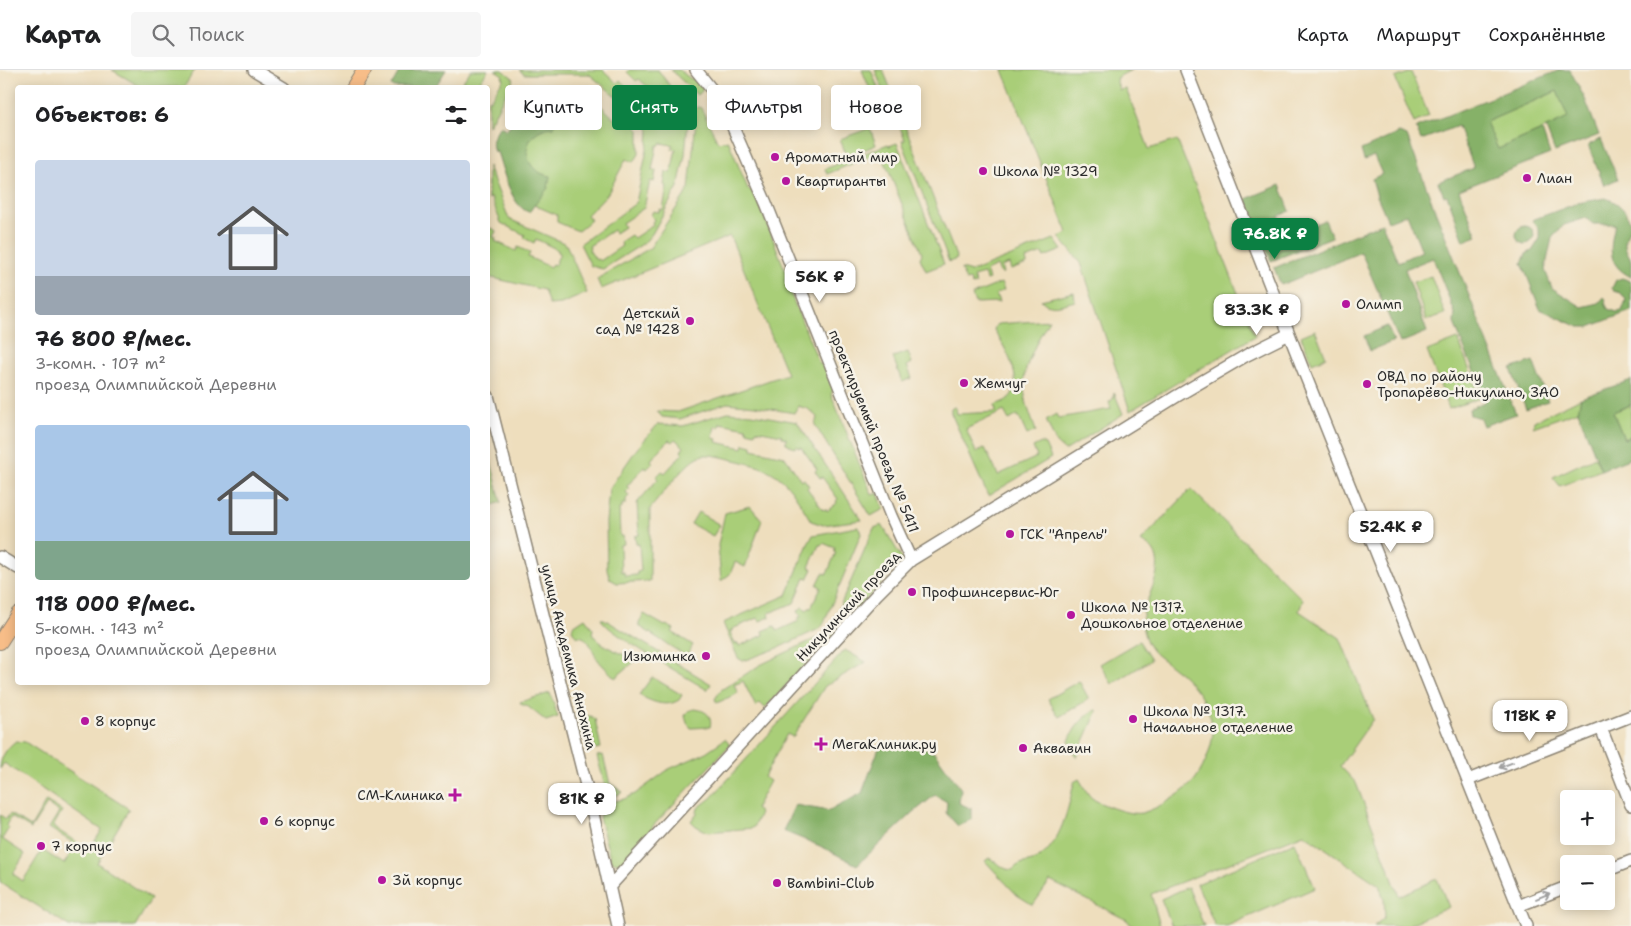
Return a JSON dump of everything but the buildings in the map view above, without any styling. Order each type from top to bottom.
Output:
[{"type":"main road","points":[[355,85],[364,70]]},
{"type":"main road","points":[[0,642],[15,619]]},
{"type":"street","points":[[254,70],[279,85]]},
{"type":"street","name":"проектируемый проезд № 5411","points":[[696,70],[712,90],[728,116],[766,203],[891,516],[911,560]]},
{"type":"street","points":[[1186,70],[1289,334],[1526,926]]},
{"type":"street","name":"Никулинский проезд","points":[[610,886],[877,594],[911,560],[1177,396],[1289,334]]},
{"type":"street","name":"улица Академика Анохина","points":[[490,404],[591,805],[618,926]]},
{"type":"street","points":[[0,557],[15,566]]},
{"type":"street","points":[[1468,780],[1631,716]]},
{"type":"street","points":[[1601,728],[1631,805]]},
{"type":"street","points":[[1615,867],[1631,861]]},
{"type":"street","points":[[1518,906],[1560,890]]},
{"type":"green space","points":[[112,70],[195,70],[185,85],[138,85]]},
{"type":"green space","points":[[400,70],[446,70],[436,85],[392,85]]},
{"type":"green space","points":[[471,70],[488,70],[477,85],[460,85]]},
{"type":"green space","points":[[495,70],[503,70],[514,79],[511,85],[505,85],[505,95],[490,122],[490,100],[504,78],[502,77],[503,75]]},
{"type":"green space","points":[[519,70],[603,70],[617,83],[620,80],[625,85],[612,85],[612,93],[589,74],[524,74]]},
{"type":"green space","points":[[629,70],[658,70],[669,85],[646,85],[639,79],[636,81],[627,72]]},
{"type":"green space","points":[[671,70],[679,70],[691,79],[696,78],[702,87],[702,91],[697,95],[697,85],[687,85]]},
{"type":"green space","points":[[862,70],[871,70],[877,85],[868,85]]},
{"type":"green space","points":[[875,70],[883,70],[889,85],[881,85]]},
{"type":"green space","points":[[1003,70],[1131,70],[1116,78],[1119,90],[1126,89],[1149,149],[1177,140],[1255,336],[1130,411],[1081,263],[1059,237],[1068,233]]},
{"type":"green space","points":[[1560,70],[1570,70],[1585,99],[1599,135],[1555,152],[1546,128],[1568,118],[1557,91],[1486,122],[1498,149],[1542,130],[1550,154],[1459,190],[1477,236],[1464,241],[1447,195],[1444,196],[1438,182],[1474,168],[1458,126],[1421,140],[1416,128]]},
{"type":"green space","points":[[1411,72],[1429,116],[1414,123],[1395,78]]},
{"type":"green space","points":[[1557,91],[1569,118],[1498,149],[1486,122]]},
{"type":"green space","points":[[602,107],[612,116],[612,130],[639,130],[639,154],[634,162],[626,159],[608,193],[587,215],[591,220],[578,231],[557,222],[557,215],[534,205],[529,212],[517,203],[505,177],[497,152],[494,152],[492,145],[493,138],[500,126],[505,130],[602,130]]},
{"type":"green space","points":[[697,108],[701,108],[707,120],[707,130],[712,130],[718,142],[728,140],[748,189],[755,193],[787,275],[785,280],[819,363],[825,366],[834,389],[831,394],[872,495],[878,493],[884,509],[871,516],[815,425],[817,417],[808,409],[798,406],[794,413],[727,403],[680,419],[662,417],[657,411],[678,412],[787,374],[730,236],[601,289],[597,279],[650,248],[689,189],[695,130],[697,130]]},
{"type":"green space","points":[[500,126],[505,130],[541,130],[535,134],[530,141],[527,150],[528,158],[532,166],[539,172],[550,176],[548,188],[529,212],[517,203],[505,177],[497,152],[494,152],[493,138]]},
{"type":"green space","points":[[649,130],[687,130],[685,155],[678,187],[652,234],[644,243],[603,269],[591,266],[580,244],[636,203]],"holes":[[[660,143],[673,145],[672,149],[676,149],[671,173],[666,172],[664,185],[667,186],[663,210],[660,209],[659,212],[653,211],[651,215],[654,220],[652,222],[653,225],[634,238],[631,235],[620,242],[622,246],[600,261],[596,260],[589,250],[589,246],[613,230],[615,233],[624,227],[622,223],[644,208],[650,181],[654,182],[656,171],[652,170],[657,145],[659,146]]]},
{"type":"green space","points":[[865,130],[871,130],[876,145],[847,157],[840,139]]},
{"type":"green space","points":[[901,130],[907,130],[957,259],[949,262],[902,141],[905,140]]},
{"type":"green space","points":[[1399,133],[1407,136],[1516,414],[1483,426],[1480,418],[1470,415],[1469,409],[1486,401],[1454,323],[1455,313],[1433,258],[1405,269],[1427,332],[1400,343],[1361,252],[1281,285],[1274,268],[1382,223],[1398,262],[1422,251],[1407,214],[1388,221],[1372,179],[1382,174],[1374,156],[1364,160],[1361,150]]},
{"type":"green space","points":[[1601,139],[1618,179],[1604,185],[1588,145]]},
{"type":"green space","points":[[897,143],[944,264],[926,271],[920,258],[922,254],[881,152],[827,174],[825,169],[888,144],[889,146]]},
{"type":"green space","points":[[490,171],[509,219],[566,244],[587,293],[561,304],[549,305],[544,290],[490,277],[490,229],[492,228],[496,231],[493,237],[496,238],[495,241],[516,251],[518,247],[530,253],[528,257],[550,267],[552,264],[555,265],[560,253],[558,250],[536,239],[534,243],[524,238],[525,235],[501,223],[491,198]]},
{"type":"green space","points":[[1280,185],[1290,211],[1279,216],[1287,235],[1325,220],[1332,237],[1271,261],[1246,199]]},
{"type":"green space","points":[[1605,198],[1622,208],[1630,223],[1625,246],[1631,261],[1631,277],[1617,267],[1612,255],[1611,248],[1615,224],[1593,224],[1586,218],[1564,225],[1552,238],[1545,270],[1552,288],[1582,307],[1599,303],[1604,297],[1608,309],[1617,312],[1622,311],[1626,300],[1621,293],[1614,291],[1612,288],[1616,280],[1622,278],[1631,281],[1631,311],[1589,327],[1579,327],[1540,309],[1522,263],[1526,254],[1532,251],[1539,240],[1539,229],[1532,220],[1578,203]]},
{"type":"green space","points":[[1521,226],[1529,226],[1534,231],[1532,242],[1521,244],[1516,239],[1516,231]]},
{"type":"green space","points":[[1054,239],[1062,250],[1044,257],[1042,253],[1026,259],[1027,264],[1011,270],[1009,264],[1001,267],[1003,273],[1001,274],[997,266],[986,271],[989,279],[986,280],[984,274],[973,277],[976,284],[972,285],[970,280],[966,281],[961,269],[971,272]]},
{"type":"green space","points":[[1431,276],[1445,314],[1426,320],[1413,282]]},
{"type":"green space","points":[[1001,283],[1004,290],[996,294],[999,302],[975,303],[972,295]]},
{"type":"green space","points":[[1074,292],[1075,301],[1062,305],[1053,306],[1041,300]]},
{"type":"green space","points":[[1049,320],[1033,350],[1024,382],[1025,395],[1036,431],[1027,435],[1018,415],[1009,420],[1004,411],[966,429],[976,452],[985,448],[998,475],[1037,457],[1033,447],[1041,443],[1045,445],[1051,458],[988,496],[951,413],[951,409],[956,408],[957,414],[996,412],[995,405],[1009,398],[1014,391],[1015,382],[1008,354],[994,330],[996,325]]},
{"type":"green space","points":[[1387,326],[1394,341],[1370,351],[1364,336]]},
{"type":"green space","points":[[1315,330],[1326,357],[1312,363],[1301,336]]},
{"type":"green space","points":[[1458,339],[1480,398],[1449,409],[1427,351]]},
{"type":"green space","points":[[908,352],[912,363],[907,366],[912,378],[902,382],[893,357]]},
{"type":"green space","points":[[1533,361],[1548,401],[1526,409],[1511,369]]},
{"type":"green space","points":[[1631,380],[1631,405],[1613,412],[1624,439],[1631,436],[1631,458],[1601,470],[1578,411],[1581,398]]},
{"type":"green space","points":[[1114,392],[1123,414],[1065,451],[1056,443],[1046,420],[1056,414],[1058,418],[1111,409],[1109,402],[1113,399]]},
{"type":"green space","points":[[1581,398],[1578,411],[1533,427],[1534,421]]},
{"type":"green space","points":[[1631,405],[1631,436],[1624,439],[1613,412]]},
{"type":"green space","points":[[728,412],[797,422],[862,520],[823,525],[811,521],[787,485],[771,472],[761,467],[719,456],[700,456],[681,472],[650,509],[650,581],[617,583],[610,579],[607,569],[606,522],[609,489],[636,450],[658,424],[683,426]],"holes":[[[720,423],[747,428],[747,431],[755,433],[756,430],[782,435],[782,437],[786,438],[786,443],[794,448],[797,446],[798,448],[801,447],[817,469],[815,471],[820,478],[822,477],[838,499],[837,503],[827,511],[826,509],[823,510],[807,488],[809,486],[804,479],[801,480],[784,456],[752,449],[752,446],[744,444],[743,448],[716,442],[717,439],[713,438],[715,426],[719,427]],[[675,439],[684,447],[681,451],[683,453],[665,473],[662,471],[656,477],[658,479],[637,503],[639,535],[635,536],[636,543],[639,544],[641,571],[637,572],[637,575],[625,576],[624,572],[621,572],[620,545],[624,544],[623,536],[620,536],[619,509],[622,508],[622,504],[626,504],[626,499],[629,496],[626,492],[629,489],[627,486],[644,467],[647,469],[653,463],[651,460],[669,440],[672,442]]]},
{"type":"green space","points":[[1595,457],[1601,470],[1560,486],[1553,477]]},
{"type":"green space","points":[[490,458],[501,502],[490,506]]},
{"type":"green space","points":[[1191,489],[1303,600],[1299,611],[1340,638],[1373,719],[1340,766],[1356,783],[1399,896],[1437,879],[1449,907],[1410,924],[1411,926],[1374,926],[1385,917],[1384,899],[1379,885],[1304,834],[1151,894],[1160,926],[1132,926],[1127,920],[1050,881],[1033,905],[1017,895],[985,861],[989,858],[1006,869],[1013,870],[1018,865],[1034,861],[1045,853],[1058,835],[1063,824],[1074,782],[1079,779],[1088,794],[1095,800],[1118,810],[1142,813],[1175,797],[1191,784],[1199,774],[1206,760],[1212,739],[1210,715],[1201,697],[1189,681],[1151,649],[1145,638],[1142,620],[1155,579],[1157,559],[1153,550],[1141,541]]},
{"type":"green space","points":[[750,506],[762,520],[745,567],[735,562],[730,574],[721,581],[718,545],[725,513]]},
{"type":"green space","points":[[698,512],[720,525],[713,536],[691,524]]},
{"type":"green space","points":[[882,525],[903,560],[765,708],[760,703],[756,707],[743,681],[734,685],[738,693],[717,703],[715,699],[721,690],[760,665],[825,634],[830,629],[874,528]]},
{"type":"green space","points":[[857,527],[861,534],[823,625],[819,629],[778,648],[743,661],[738,658],[723,623],[787,595],[813,535]],"holes":[[[823,543],[835,548],[834,551],[836,552],[827,574],[823,573],[817,585],[821,587],[811,608],[807,610],[802,607],[798,611],[801,617],[798,618],[799,621],[777,631],[775,626],[763,631],[764,635],[739,646],[738,643],[735,644],[730,632],[732,629],[758,618],[760,621],[770,617],[769,613],[794,603],[805,578],[808,579],[813,569],[809,567],[819,545]]]},
{"type":"green space","points":[[644,614],[674,629],[672,632],[693,645],[687,655],[684,655],[639,626]]},
{"type":"green space","points":[[585,618],[593,629],[592,634],[597,639],[607,647],[635,661],[615,678],[598,660],[587,640],[581,636],[576,636],[572,630],[573,626]]},
{"type":"green space","points":[[601,619],[604,619],[711,684],[707,690],[632,644],[607,626]]},
{"type":"green space","points":[[1139,641],[1151,660],[1112,684],[1100,664]]},
{"type":"green space","points":[[845,650],[866,662],[825,686],[793,737],[787,734],[764,777],[770,781],[755,809],[760,813],[753,828],[708,832],[696,826],[691,821],[698,808],[711,798]]},
{"type":"green space","points":[[652,677],[682,695],[679,700],[664,704],[654,702],[639,695]]},
{"type":"green space","points":[[1079,681],[1089,699],[1059,717],[1048,699]]},
{"type":"green space","points":[[550,693],[558,717],[546,721],[520,702]]},
{"type":"green space","points":[[694,709],[702,711],[709,716],[710,727],[691,728],[685,716],[688,711]]},
{"type":"green space","points":[[1095,710],[1097,712],[1077,757],[1069,741],[1079,724]]},
{"type":"green space","points":[[583,716],[590,716],[595,719],[601,748],[595,749],[591,730],[580,734],[578,725]]},
{"type":"green space","points":[[725,739],[730,745],[652,827],[654,830],[625,862],[620,864],[611,861],[599,817],[604,807],[611,802],[635,794],[669,769],[703,754]]},
{"type":"green space","points":[[16,741],[25,742],[129,809],[97,863],[151,899],[135,926],[69,926],[0,882],[0,815],[6,819],[10,814],[31,827],[46,801],[62,811],[53,827],[89,850],[102,830],[4,763],[0,769],[3,757]],"holes":[[[47,804],[59,812],[49,828],[72,842],[66,851],[70,854],[64,864],[42,850],[23,881],[13,874],[25,854],[2,839],[9,828],[6,825],[11,817],[31,829]]]},
{"type":"green space","points":[[910,742],[935,753],[961,789],[959,803],[972,809],[972,819],[958,826],[946,813],[947,802],[935,795],[857,865],[820,846],[783,831],[795,805],[829,811],[862,793],[879,748]]},
{"type":"green space","points":[[603,755],[610,784],[623,792],[611,798],[608,797],[597,756]]},
{"type":"green space","points":[[1295,842],[1315,888],[1227,926],[1215,926],[1197,884]]},
{"type":"green space","points":[[1188,887],[1204,926],[1172,926],[1161,899]]},
{"type":"place","name":"Ароматный мир","points":[[775,157]]},
{"type":"place","name":"Школа № 1329","points":[[983,171]]},
{"type":"place","name":"Лиан","points":[[1527,178]]},
{"type":"place","name":"Квартиранты","points":[[786,181]]},
{"type":"place","name":"Олимп","points":[[1346,304]]},
{"type":"place","name":"Детский сад № 1428","points":[[690,321]]},
{"type":"place","name":"Жемчуг","points":[[964,383]]},
{"type":"place","name":"ОВД по району Тропарёво-Никулино, ЗАО","points":[[1367,384]]},
{"type":"place","name":"ГСК \"Апрель\"","points":[[1010,534]]},
{"type":"place","name":"Профшинсервис-Юг","points":[[912,592]]},
{"type":"place","name":"Школа № 1317. Дошкольное отделение","points":[[1071,615]]},
{"type":"place","name":"Изюминка","points":[[706,656]]},
{"type":"place","name":"Школа № 1317. Начальное отделение","points":[[1133,719]]},
{"type":"place","name":"8 корпус","points":[[85,721]]},
{"type":"place","name":"МегаКлиник.ру","points":[[821,744]]},
{"type":"place","name":"Аквавин","points":[[1023,748]]},
{"type":"place","name":"СМ-Клиника","points":[[455,795]]},
{"type":"place","name":"6 корпус","points":[[264,821]]},
{"type":"place","name":"7 корпус","points":[[41,846]]},
{"type":"place","name":"3й корпус","points":[[382,880]]},
{"type":"place","name":"Bambini-Club","points":[[777,883]]}]
